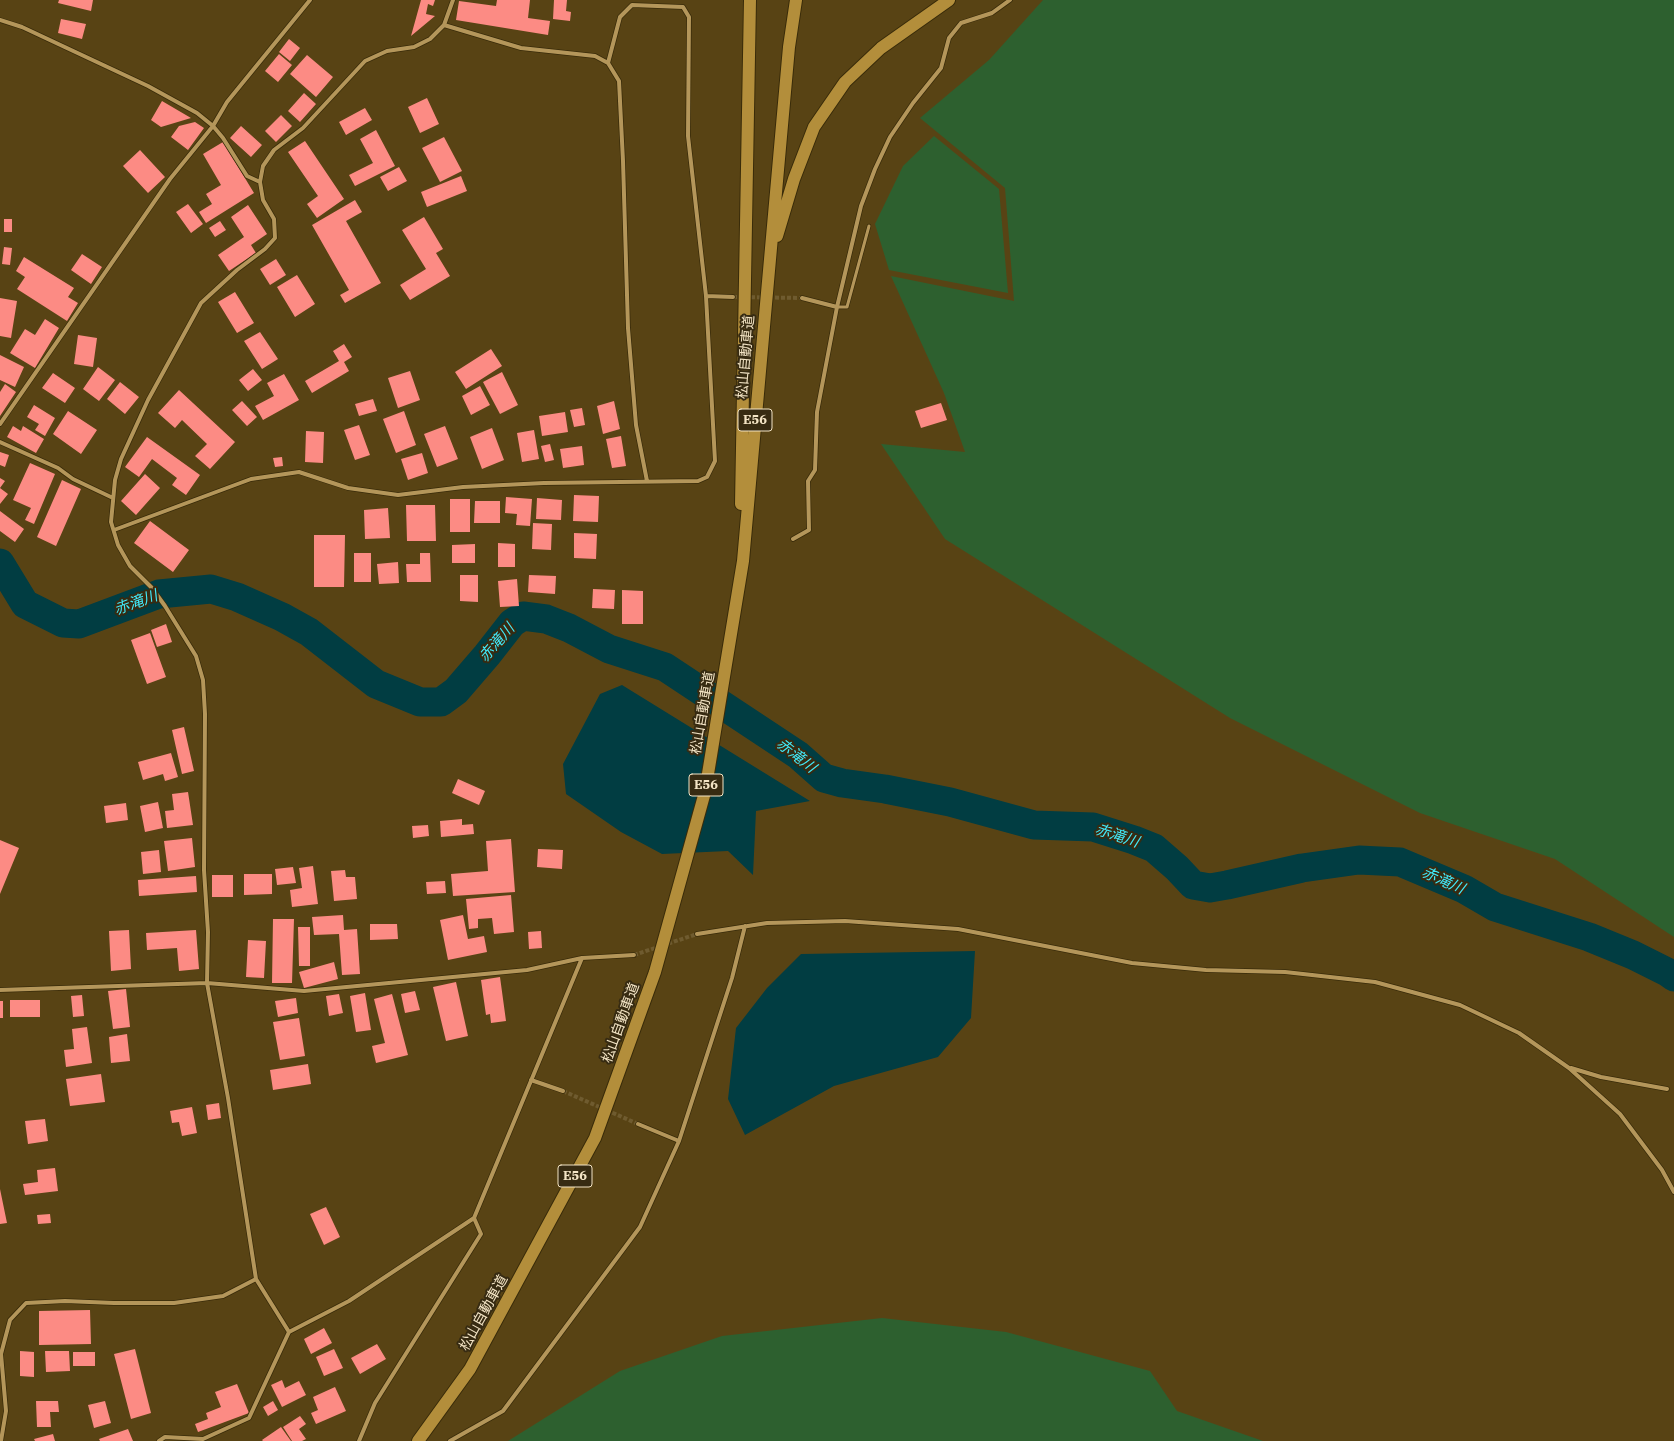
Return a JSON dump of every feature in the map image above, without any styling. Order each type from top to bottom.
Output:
[{"type":"highway","points":[[740,581],[750,0]]},
{"type":"highway","name":"松山自動車道","points":[[418,1441],[470,1369],[595,1138],[655,972],[705,792],[740,581],[789,47],[796,0]]},
{"type":"highway","points":[[770,260],[794,179],[814,127],[845,82],[881,48],[949,0]]},
{"type":"street","points":[[0,424],[170,179],[213,126],[227,102],[310,0]]},
{"type":"street","points":[[289,1332],[256,1279],[228,1098],[207,983],[208,932],[204,870],[205,714],[202,680],[196,656],[165,606],[152,588],[130,566],[118,545],[111,522],[114,480],[130,439],[148,400],[201,303],[237,270],[265,250],[275,238],[274,219],[263,200],[260,182],[263,166],[274,150],[303,128],[365,62],[387,51],[414,47],[430,39],[444,25],[453,0]]},
{"type":"street","points":[[794,539],[809,530],[808,481],[815,470],[817,412],[837,307],[861,206],[875,169],[890,137],[913,103],[941,68],[949,38],[961,23],[992,13],[1010,0]]},
{"type":"street","points":[[114,530],[251,479],[299,472],[348,488],[398,495],[463,487],[647,481],[698,481],[707,477],[715,461],[706,296],[688,136],[689,16],[683,7],[632,5],[620,17],[608,63]]},
{"type":"street","points":[[0,20],[22,27],[148,86],[197,113],[213,126],[223,138],[247,176],[260,182]]},
{"type":"street","points":[[444,25],[521,48],[595,56],[608,63],[619,81],[624,161],[628,328],[636,425],[647,481]]},
{"type":"street","points":[[706,296],[733,297]]},
{"type":"street","points":[[802,298],[837,307]]},
{"type":"street","points":[[0,442],[58,468],[73,478],[113,498]]},
{"type":"street","points":[[697,934],[767,923],[845,921],[958,930],[1132,963],[1206,970],[1285,972],[1375,982],[1460,1005],[1519,1033],[1569,1068],[1620,1114],[1662,1170],[1674,1192]]},
{"type":"street","points":[[450,1441],[503,1411],[640,1227],[679,1141],[732,978],[745,926]]},
{"type":"street","points":[[0,990],[207,983],[304,991],[527,970],[582,958],[634,955]]},
{"type":"street","points":[[159,1441],[165,1437],[203,1439],[249,1418],[289,1332],[349,1301],[474,1218],[582,958]]},
{"type":"street","points":[[1569,1068],[1666,1089]]},
{"type":"street","points":[[531,1080],[563,1091]]},
{"type":"street","points":[[638,1124],[679,1141]]},
{"type":"street","points":[[359,1441],[375,1403],[482,1234],[474,1218]]},
{"type":"street","points":[[1,1441],[6,1410],[1,1354],[10,1320],[26,1303],[65,1301],[174,1303],[223,1296],[256,1279]]},
{"type":"lane","points":[[837,307],[847,307],[868,226]]},
{"type":"green space","points":[[1043,0],[1674,0],[1674,937],[1555,859],[1420,813],[1230,718],[945,539],[881,444],[965,452],[944,393],[891,276],[1014,301],[1005,188],[920,118],[989,60]]},
{"type":"green space","points":[[934,136],[999,189],[1008,293],[889,270],[875,224],[903,166]]},
{"type":"green space","points":[[882,1318],[1006,1332],[1150,1371],[1177,1411],[1263,1441],[508,1441],[620,1371],[722,1336]]},
{"type":"water","points":[[622,685],[810,801],[756,811],[753,875],[728,851],[662,854],[621,832],[566,794],[563,764],[600,694]]},
{"type":"water","points":[[975,951],[971,1018],[938,1057],[834,1086],[745,1135],[728,1099],[736,1028],[767,988],[801,954]]},
{"type":"building","points":[[59,0],[93,0],[91,11],[58,3]]},
{"type":"building","points":[[421,0],[435,0],[433,6],[428,4],[426,14],[435,16],[411,36]]},
{"type":"building","points":[[497,0],[530,0],[528,18],[550,21],[548,35],[456,20],[459,1],[496,6]]},
{"type":"building","points":[[554,0],[567,0],[566,11],[571,12],[570,21],[553,19]]},
{"type":"building","points":[[61,19],[86,24],[82,39],[58,33]]},
{"type":"building","points":[[289,39],[300,48],[290,61],[279,52]]},
{"type":"building","points":[[279,54],[292,65],[278,82],[265,71]]},
{"type":"building","points":[[307,55],[333,77],[316,97],[290,74]]},
{"type":"building","points":[[304,93],[316,104],[300,122],[288,111]]},
{"type":"building","points":[[427,98],[439,124],[420,133],[408,107]]},
{"type":"building","points":[[162,101],[191,118],[161,127],[151,120]]},
{"type":"building","points":[[365,108],[372,120],[346,135],[339,122]]},
{"type":"building","points":[[281,115],[292,126],[276,142],[265,131]]},
{"type":"building","points":[[195,122],[204,128],[188,150],[171,137],[179,126]]},
{"type":"building","points":[[241,126],[262,145],[251,157],[230,138]]},
{"type":"building","points":[[376,130],[395,166],[355,186],[349,175],[373,163],[360,139]]},
{"type":"building","points":[[444,137],[462,171],[440,182],[422,148]]},
{"type":"building","points":[[305,141],[344,199],[317,218],[307,204],[318,196],[288,152]]},
{"type":"building","points":[[223,142],[254,193],[206,223],[199,212],[212,204],[206,194],[221,185],[203,154]]},
{"type":"building","points":[[140,150],[165,177],[148,193],[123,166]]},
{"type":"building","points":[[399,167],[407,181],[388,191],[380,177]]},
{"type":"building","points":[[461,176],[467,191],[427,207],[421,192]]},
{"type":"building","points":[[355,200],[362,212],[346,221],[381,283],[345,303],[340,295],[349,290],[312,225]]},
{"type":"building","points":[[188,204],[203,224],[191,233],[176,212]]},
{"type":"building","points":[[248,205],[267,234],[251,245],[256,253],[229,271],[218,255],[244,237],[231,217]]},
{"type":"building","points":[[424,217],[443,249],[436,253],[450,276],[410,300],[400,285],[426,269],[402,230]]},
{"type":"building","points":[[4,219],[12,219],[12,232],[4,232]]},
{"type":"building","points":[[220,221],[226,230],[215,237],[209,228]]},
{"type":"building","points":[[4,247],[12,248],[10,265],[2,264]]},
{"type":"building","points":[[82,254],[102,267],[91,284],[71,270]]},
{"type":"building","points":[[24,257],[74,288],[68,297],[78,303],[67,321],[17,289],[25,277],[16,271]]},
{"type":"building","points":[[276,259],[286,275],[270,285],[260,269]]},
{"type":"building","points":[[297,275],[315,304],[295,317],[277,287]]},
{"type":"building","points":[[235,292],[254,323],[237,333],[218,302]]},
{"type":"building","points":[[0,298],[17,301],[11,338],[0,336]]},
{"type":"building","points":[[45,319],[59,328],[35,368],[10,353],[25,329],[35,335]]},
{"type":"building","points":[[260,332],[278,359],[262,369],[244,341]]},
{"type":"building","points":[[78,335],[97,338],[93,367],[74,364]]},
{"type":"building","points":[[344,344],[352,357],[344,362],[349,371],[312,393],[305,381],[339,361],[333,351]]},
{"type":"building","points":[[491,349],[502,366],[466,389],[455,372]]},
{"type":"building","points":[[0,355],[24,367],[15,387],[0,380]]},
{"type":"building","points":[[98,367],[115,380],[99,401],[83,389]]},
{"type":"building","points":[[253,369],[262,380],[248,391],[239,380]]},
{"type":"building","points":[[410,371],[420,400],[398,408],[388,378]]},
{"type":"building","points":[[502,372],[518,405],[500,414],[483,382]]},
{"type":"building","points":[[53,373],[75,388],[65,403],[42,388]]},
{"type":"building","points":[[284,374],[299,400],[263,420],[255,406],[274,396],[267,383]]},
{"type":"building","points":[[120,382],[139,397],[125,414],[107,399]]},
{"type":"building","points":[[5,384],[16,392],[0,416],[0,392]]},
{"type":"building","points":[[480,386],[490,405],[471,415],[462,396]]},
{"type":"building","points":[[179,390],[235,442],[210,469],[195,456],[207,444],[182,420],[175,428],[158,413]]},
{"type":"building","points":[[373,399],[377,411],[359,416],[355,404]]},
{"type":"building","points":[[242,401],[257,417],[247,426],[232,410]]},
{"type":"building","points":[[614,401],[620,429],[603,434],[597,406]]},
{"type":"building","points":[[941,403],[947,420],[921,428],[915,411]]},
{"type":"building","points":[[34,405],[55,418],[45,436],[35,430],[39,424],[27,417]]},
{"type":"building","points":[[582,408],[585,425],[574,427],[570,410]]},
{"type":"building","points":[[68,411],[97,430],[81,454],[53,434]]},
{"type":"building","points":[[404,411],[416,445],[396,453],[383,419]]},
{"type":"building","points":[[565,412],[568,432],[542,436],[539,416]]},
{"type":"building","points":[[359,425],[370,455],[355,460],[344,430]]},
{"type":"building","points":[[13,426],[21,431],[23,426],[44,439],[36,453],[7,437]]},
{"type":"building","points":[[445,426],[458,459],[437,467],[424,434]]},
{"type":"building","points":[[492,428],[504,460],[482,469],[470,437]]},
{"type":"building","points":[[534,430],[539,459],[522,462],[517,433]]},
{"type":"building","points":[[306,431],[324,432],[323,463],[305,462]]},
{"type":"building","points":[[621,436],[626,466],[612,468],[606,439]]},
{"type":"building","points":[[147,437],[200,475],[186,495],[172,485],[177,478],[152,459],[139,477],[125,467]]},
{"type":"building","points":[[550,444],[554,460],[545,462],[541,446]]},
{"type":"building","points":[[582,446],[584,465],[563,468],[560,449]]},
{"type":"building","points":[[0,452],[9,455],[5,467],[0,465]]},
{"type":"building","points":[[422,453],[428,473],[408,480],[401,459]]},
{"type":"building","points":[[282,457],[283,466],[275,467],[273,458]]},
{"type":"building","points":[[30,463],[55,474],[34,524],[25,520],[31,508],[13,500]]},
{"type":"building","points":[[145,474],[160,488],[136,515],[121,501]]},
{"type":"building","points":[[0,478],[5,481],[0,488]]},
{"type":"building","points":[[62,480],[81,489],[56,546],[37,537]]},
{"type":"building","points":[[0,488],[8,494],[0,504]]},
{"type":"building","points":[[574,495],[599,496],[598,522],[573,521]]},
{"type":"building","points":[[506,497],[532,499],[530,526],[516,525],[517,514],[505,513]]},
{"type":"building","points":[[537,498],[562,500],[561,520],[536,519]]},
{"type":"building","points":[[450,499],[470,499],[470,532],[450,532]]},
{"type":"building","points":[[475,501],[500,501],[500,523],[474,523]]},
{"type":"building","points":[[406,505],[435,505],[436,541],[407,541]]},
{"type":"building","points":[[388,508],[390,538],[365,539],[364,510]]},
{"type":"building","points":[[0,511],[24,529],[15,542],[0,531]]},
{"type":"building","points":[[150,521],[189,550],[173,572],[134,543]]},
{"type":"building","points":[[533,523],[552,524],[551,550],[532,549]]},
{"type":"building","points":[[574,533],[597,534],[596,559],[574,558]]},
{"type":"building","points":[[314,535],[345,535],[344,587],[314,587]]},
{"type":"building","points":[[498,543],[515,544],[515,567],[498,567]]},
{"type":"building","points":[[475,544],[475,563],[452,563],[452,545]]},
{"type":"building","points":[[354,553],[371,553],[371,582],[354,582]]},
{"type":"building","points":[[420,553],[430,553],[431,582],[407,582],[406,564],[420,564]]},
{"type":"building","points":[[398,562],[399,583],[379,584],[377,564]]},
{"type":"building","points":[[460,575],[478,575],[478,602],[460,601]]},
{"type":"building","points":[[529,575],[556,576],[555,594],[528,592]]},
{"type":"building","points":[[517,579],[519,606],[500,607],[498,581]]},
{"type":"building","points":[[593,589],[615,590],[614,609],[592,608]]},
{"type":"building","points":[[622,590],[643,591],[643,624],[622,624]]},
{"type":"building","points":[[166,624],[172,642],[157,647],[151,630]]},
{"type":"building","points":[[150,633],[166,677],[147,684],[131,640]]},
{"type":"building","points":[[184,727],[194,771],[182,774],[172,730]]},
{"type":"building","points":[[171,753],[178,777],[165,781],[163,774],[143,780],[138,762]]},
{"type":"building","points":[[458,779],[485,791],[479,805],[452,793]]},
{"type":"building","points":[[188,792],[193,825],[167,828],[165,811],[174,810],[172,794]]},
{"type":"building","points":[[158,802],[163,828],[145,832],[140,806]]},
{"type":"building","points":[[126,803],[128,820],[106,823],[104,806]]},
{"type":"building","points":[[462,819],[462,825],[473,824],[474,834],[441,837],[440,821]]},
{"type":"building","points":[[428,825],[429,836],[413,838],[412,826]]},
{"type":"building","points":[[192,838],[195,867],[168,871],[164,841]]},
{"type":"building","points":[[511,839],[515,892],[453,896],[451,874],[488,871],[486,841]]},
{"type":"building","points":[[0,840],[19,848],[0,894]]},
{"type":"building","points":[[538,849],[563,850],[562,869],[537,867]]},
{"type":"building","points":[[159,850],[161,872],[143,874],[141,852]]},
{"type":"building","points":[[313,866],[318,904],[292,907],[290,890],[302,888],[299,868]]},
{"type":"building","points":[[293,867],[296,883],[277,885],[275,869]]},
{"type":"building","points":[[345,870],[346,877],[355,877],[357,899],[334,901],[331,871]]},
{"type":"building","points":[[244,874],[272,874],[272,894],[244,895]]},
{"type":"building","points":[[212,875],[233,875],[233,897],[212,897]]},
{"type":"building","points":[[196,876],[197,892],[139,896],[138,880]]},
{"type":"building","points":[[445,881],[446,893],[427,894],[426,882]]},
{"type":"building","points":[[511,895],[514,932],[494,934],[492,918],[478,919],[478,928],[469,929],[466,899]]},
{"type":"building","points":[[343,915],[344,930],[357,929],[360,974],[342,975],[339,934],[314,935],[312,917]]},
{"type":"building","points":[[463,915],[468,939],[484,936],[487,952],[448,960],[440,920]]},
{"type":"building","points":[[273,919],[294,919],[292,983],[272,983]]},
{"type":"building","points":[[370,924],[397,924],[398,939],[370,940]]},
{"type":"building","points":[[298,927],[310,927],[310,966],[299,966]]},
{"type":"building","points":[[129,930],[131,969],[111,971],[109,931]]},
{"type":"building","points":[[196,930],[199,969],[179,971],[177,948],[147,950],[146,933]]},
{"type":"building","points":[[541,931],[542,948],[529,949],[528,932]]},
{"type":"building","points":[[248,940],[266,941],[264,978],[246,977]]},
{"type":"building","points":[[334,962],[338,979],[304,988],[299,972]]},
{"type":"building","points":[[500,977],[506,1021],[491,1023],[490,1014],[486,1015],[481,980]]},
{"type":"building","points":[[456,982],[468,1036],[446,1041],[433,987]]},
{"type":"building","points":[[126,989],[130,1027],[113,1029],[108,991]]},
{"type":"building","points":[[415,991],[420,1010],[405,1013],[401,994]]},
{"type":"building","points":[[365,993],[371,1030],[356,1032],[350,996]]},
{"type":"building","points":[[339,994],[343,1013],[329,1016],[326,996]]},
{"type":"building","points":[[392,994],[408,1055],[376,1063],[372,1046],[385,1043],[374,999]]},
{"type":"building","points":[[82,995],[84,1016],[73,1017],[71,996]]},
{"type":"building","points":[[296,998],[298,1013],[278,1017],[275,1001]]},
{"type":"building","points":[[10,1000],[40,1000],[40,1017],[10,1017]]},
{"type":"building","points":[[0,1001],[3,1001],[3,1018],[0,1018]]},
{"type":"building","points":[[299,1018],[305,1056],[280,1060],[273,1022]]},
{"type":"building","points":[[87,1027],[92,1063],[66,1067],[64,1050],[74,1049],[72,1029]]},
{"type":"building","points":[[127,1034],[130,1061],[111,1063],[109,1037]]},
{"type":"building","points":[[308,1064],[311,1084],[273,1090],[270,1070]]},
{"type":"building","points":[[101,1074],[105,1102],[70,1106],[66,1079]]},
{"type":"building","points":[[219,1103],[221,1118],[208,1120],[206,1105]]},
{"type":"building","points":[[192,1107],[197,1133],[182,1136],[179,1122],[172,1123],[170,1111]]},
{"type":"building","points":[[45,1119],[48,1141],[28,1144],[25,1121]]},
{"type":"building","points":[[55,1168],[58,1191],[25,1195],[23,1184],[38,1182],[37,1170]]},
{"type":"building","points":[[0,1189],[7,1223],[0,1224]]},
{"type":"building","points":[[326,1207],[340,1237],[324,1245],[310,1214]]},
{"type":"building","points":[[50,1214],[51,1223],[38,1224],[37,1215]]},
{"type":"building","points":[[90,1310],[91,1344],[39,1345],[39,1311]]},
{"type":"building","points":[[324,1328],[332,1343],[311,1354],[304,1339]]},
{"type":"building","points":[[377,1344],[386,1359],[360,1374],[351,1358]]},
{"type":"building","points":[[135,1349],[151,1413],[131,1419],[114,1354]]},
{"type":"building","points":[[334,1349],[343,1368],[324,1376],[316,1357]]},
{"type":"building","points":[[20,1351],[34,1352],[34,1377],[20,1376]]},
{"type":"building","points":[[45,1351],[69,1351],[70,1371],[46,1372]]},
{"type":"building","points":[[73,1352],[95,1352],[95,1366],[73,1366]]},
{"type":"building","points":[[282,1380],[285,1388],[299,1381],[306,1395],[282,1407],[271,1385]]},
{"type":"building","points":[[237,1384],[249,1413],[198,1432],[195,1424],[208,1419],[206,1413],[221,1407],[215,1392]]},
{"type":"building","points":[[335,1387],[346,1411],[316,1424],[311,1413],[318,1410],[313,1397]]},
{"type":"building","points":[[36,1401],[58,1401],[59,1412],[50,1412],[51,1427],[37,1427]]},
{"type":"building","points":[[105,1401],[111,1423],[94,1428],[88,1405]]},
{"type":"building","points":[[273,1401],[278,1410],[268,1416],[263,1407]]},
{"type":"building","points":[[300,1416],[306,1424],[299,1429],[306,1439],[302,1441],[292,1441],[283,1427]]},
{"type":"building","points":[[281,1427],[291,1441],[262,1440]]},
{"type":"building","points":[[128,1429],[133,1441],[100,1441],[99,1439]]},
{"type":"building","points":[[53,1434],[55,1441],[35,1441],[34,1439]]},
{"type":"waterway","name":"赤滝川","points":[[0,563],[25,604],[63,623],[79,624],[159,594],[211,589],[237,597],[282,617],[309,632],[376,684],[420,702],[441,702],[456,691],[512,623],[523,616],[546,619],[569,628],[609,649],[665,667],[798,755],[824,778],[842,783],[885,789],[950,802],[1034,825],[1093,827],[1154,848],[1177,868],[1193,885],[1210,888],[1302,868],[1359,860],[1400,862],[1464,889],[1495,907],[1589,937],[1633,955],[1674,977]]},
{"type":"tunnel","points":[[733,297],[802,298]]},
{"type":"tunnel","points":[[634,955],[697,934]]},
{"type":"tunnel","points":[[563,1091],[638,1124]]}]
